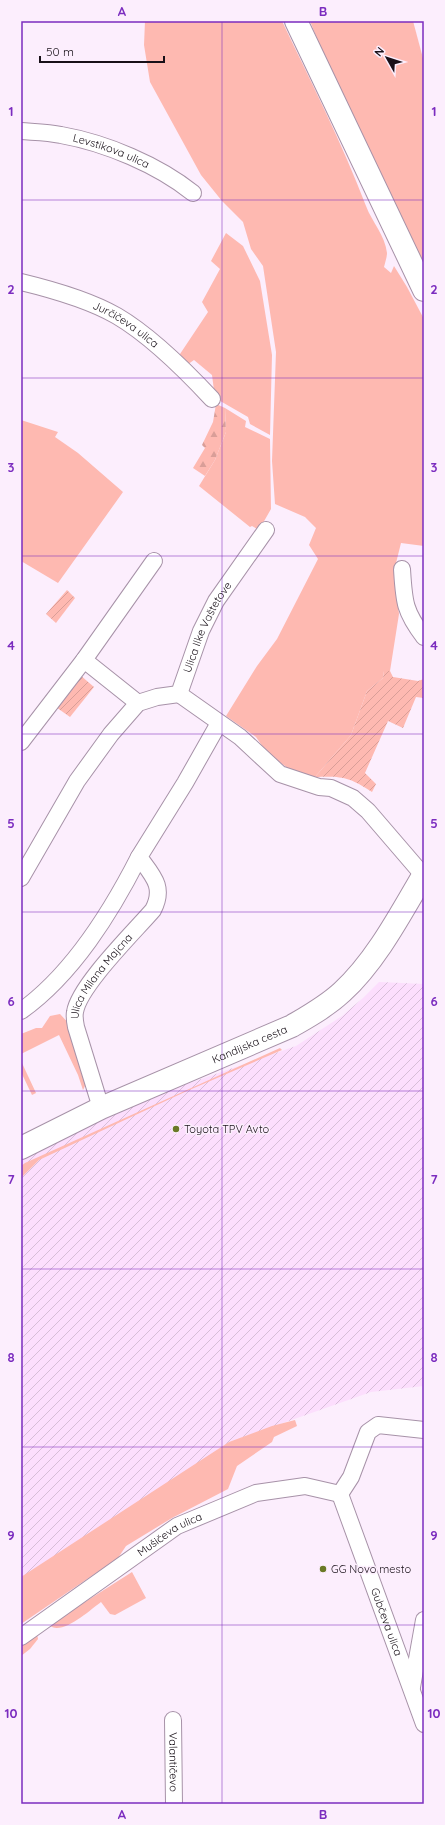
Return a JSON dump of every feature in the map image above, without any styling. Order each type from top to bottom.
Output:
[{"type":"main road","points":[[296,21],[424,290]]},
{"type":"main road","name":"Kandijska cesta","points":[[21,1148],[102,1108],[292,1026],[327,1004],[356,978],[389,934],[424,875]]},
{"type":"street","name":"Levstikova ulica","points":[[21,131],[61,135],[94,144],[174,178],[193,193]]},
{"type":"street","name":"Jurčičeva ulica","points":[[21,282],[72,297],[117,316],[186,371],[212,398]]},
{"type":"street","name":"Ulica Ilke Vaštetove","points":[[178,694],[201,631],[216,601],[266,530]]},
{"type":"street","points":[[21,742],[84,660],[154,561]]},
{"type":"street","points":[[402,569],[404,600],[413,622],[424,637]]},
{"type":"street","points":[[84,660],[138,703]]},
{"type":"street","points":[[21,878],[77,781],[111,734],[138,703],[157,697],[178,694],[240,737],[280,774],[319,787],[331,788],[352,798],[368,811],[424,875]]},
{"type":"street","points":[[21,1011],[60,974],[103,922],[139,857],[185,783],[219,723]]},
{"type":"street","name":"Ulica Milana Majcna","points":[[102,1108],[76,1027],[75,1012],[86,988],[153,910],[158,900],[159,891],[156,881],[139,857]]},
{"type":"street","points":[[340,1494],[351,1477],[368,1432],[378,1425],[424,1430]]},
{"type":"street","name":"Mušičeva ulica","points":[[21,1637],[177,1526],[256,1493],[305,1486],[340,1494]]},
{"type":"street","name":"Gubčeva ulica","points":[[340,1494],[424,1724]]},
{"type":"street","name":"Gubčeva ulica","points":[[412,1688],[424,1620]]},
{"type":"street","name":"Valantičevo","points":[[173,1720],[174,1804]]},
{"type":"shaded area","points":[[379,982],[424,984],[424,1386],[371,1392],[229,1442],[21,1595],[21,1152],[155,1095],[296,1046],[342,1016]]},
{"type":"green space","points":[[145,21],[282,21],[337,136],[369,212],[384,240],[387,253],[384,267],[391,273],[394,266],[424,319],[424,546],[401,543],[394,571],[399,614],[390,671],[384,671],[383,678],[367,691],[351,735],[315,777],[296,774],[267,753],[256,737],[226,716],[257,666],[277,639],[318,559],[309,545],[316,528],[305,517],[275,504],[272,461],[276,352],[263,266],[251,249],[243,222],[222,201],[201,175],[150,82],[144,45]]},
{"type":"green space","points":[[310,21],[413,21],[424,62],[424,268],[318,41]]},
{"type":"green space","points":[[226,233],[243,246],[260,281],[272,355],[270,435],[250,424],[248,417],[215,398],[212,375],[194,360],[184,367],[176,360],[208,312],[202,302],[220,269],[211,261]]},
{"type":"green space","points":[[216,404],[225,408],[226,432],[215,460],[205,476],[193,468],[205,448],[202,445],[213,422]]},
{"type":"green space","points":[[225,408],[246,421],[245,427],[270,439],[271,509],[259,530],[252,526],[250,527],[199,486],[215,460],[226,432]]},
{"type":"green space","points":[[21,420],[58,432],[55,437],[78,453],[123,492],[58,583],[21,561]]},
{"type":"green space","points":[[67,590],[75,598],[56,623],[46,614]]},
{"type":"green space","points":[[384,671],[390,671],[393,677],[418,681],[424,679],[424,698],[416,697],[403,728],[388,721],[365,773],[376,784],[372,792],[345,778],[315,777],[351,735],[367,691],[383,678]]},
{"type":"green space","points":[[80,675],[94,687],[70,717],[53,705]]},
{"type":"green space","points":[[60,1014],[73,1028],[86,1084],[83,1090],[78,1075],[59,1035],[21,1054],[21,1034],[36,1028],[42,1028],[50,1016]]},
{"type":"green space","points":[[280,1048],[282,1050],[187,1091],[39,1160],[21,1178],[21,1166],[25,1163]]},
{"type":"green space","points":[[21,1061],[36,1093],[32,1095],[21,1072]]},
{"type":"green space","points":[[295,1420],[297,1426],[274,1437],[272,1442],[237,1466],[228,1489],[172,1518],[126,1546],[118,1558],[21,1624],[21,1577],[229,1442],[272,1426]]},
{"type":"green space","points":[[132,1572],[146,1598],[115,1615],[110,1614],[101,1602],[68,1625],[61,1628],[54,1628],[49,1625]]},
{"type":"green space","points":[[37,1634],[38,1639],[30,1649],[21,1656],[21,1645]]},
{"type":"place","name":"Toyota TPV Avto","points":[[176,1129]]},
{"type":"place","name":"GG Novo mesto","points":[[323,1569]]}]
